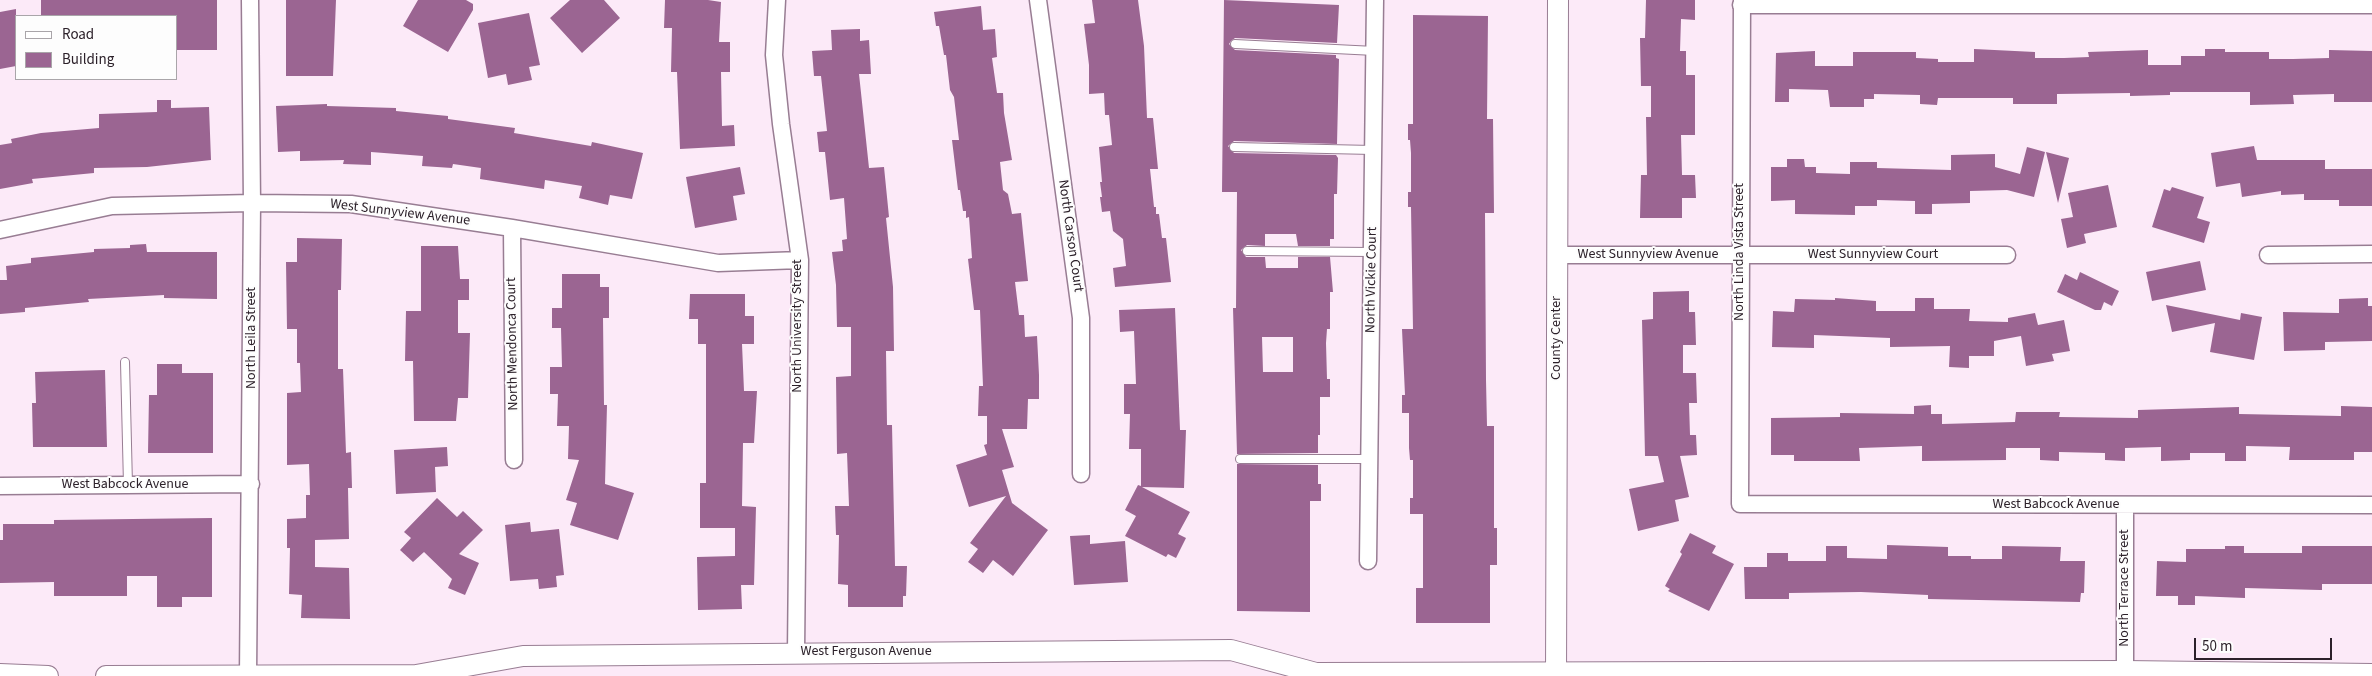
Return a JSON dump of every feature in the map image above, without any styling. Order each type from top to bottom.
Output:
[{"type":"street","name":"North Leila Street","points":[[248,676],[252,203],[250,0]]},
{"type":"street","name":"North University Street","points":[[777,0],[774,55],[781,124],[800,260],[796,653]]},
{"type":"street","name":"North Carson Court","points":[[1038,0],[1081,318],[1081,474]]},
{"type":"street","name":"North Vickie Court","points":[[1368,561],[1375,0]]},
{"type":"street","name":"County Center","points":[[1556,675],[1558,0]]},
{"type":"street","points":[[1741,3],[2372,5]]},
{"type":"street","name":"North Linda Vista Street","points":[[1740,504],[1741,3]]},
{"type":"street","name":"West Sunnyview Avenue","points":[[0,230],[112,206],[252,203],[350,204],[512,228],[718,263],[800,260]]},
{"type":"street","name":"North Mendonca Court","points":[[512,228],[514,460]]},
{"type":"street","name":"West Sunnyview Avenue","points":[[1557,255],[1740,254]]},
{"type":"street","name":"West Sunnyview Court","points":[[1740,254],[2007,255]]},
{"type":"street","points":[[2268,255],[2372,254]]},
{"type":"street","name":"West Babcock Avenue","points":[[0,486],[251,484]]},
{"type":"street","name":"West Babcock Avenue","points":[[1740,504],[2372,506]]},
{"type":"street","name":"North Terrace Street","points":[[2124,505],[2124,671]]},
{"type":"street","name":"West Ferguson Avenue","points":[[106,676],[418,676],[523,656],[1231,650],[1309,674],[1556,675],[2124,671],[2372,674]]},
{"type":"street","points":[[0,674],[48,676]]},
{"type":"lane","points":[[1235,44],[1375,51]]},
{"type":"lane","points":[[1234,147],[1373,150]]},
{"type":"lane","points":[[1247,251],[1372,252]]},
{"type":"lane","points":[[125,362],[128,485]]},
{"type":"lane","points":[[1240,459],[1369,459]]},
{"type":"building","points":[[41,0],[217,0],[217,50],[178,50],[178,15],[41,15]]},
{"type":"building","points":[[286,0],[336,0],[333,76],[286,76]]},
{"type":"building","points":[[418,0],[466,0],[473,4],[473,10],[448,52],[403,26]]},
{"type":"building","points":[[570,0],[604,0],[620,18],[582,53],[550,18]]},
{"type":"building","points":[[665,0],[708,0],[721,2],[719,42],[730,42],[730,72],[721,72],[722,126],[734,125],[735,146],[680,149],[677,72],[671,72],[672,28],[664,28]]},
{"type":"building","points":[[1092,0],[1138,0],[1144,46],[1147,118],[1153,118],[1158,169],[1150,169],[1154,207],[1156,207],[1156,214],[1159,214],[1162,238],[1166,238],[1171,282],[1115,287],[1113,268],[1126,266],[1123,239],[1113,231],[1110,211],[1102,212],[1100,197],[1102,197],[1100,182],[1102,182],[1099,147],[1112,145],[1109,115],[1105,115],[1104,93],[1089,94],[1089,65],[1084,24],[1095,23]]},
{"type":"building","points":[[1224,0],[1339,5],[1337,43],[1235,38],[1229,44],[1235,50],[1336,55],[1336,58],[1339,59],[1337,144],[1234,141],[1228,146],[1234,153],[1336,155],[1338,158],[1337,194],[1334,194],[1334,239],[1330,239],[1330,246],[1298,246],[1296,234],[1265,234],[1265,246],[1247,245],[1241,250],[1246,257],[1265,257],[1266,268],[1298,268],[1298,257],[1330,257],[1333,292],[1330,292],[1330,329],[1327,329],[1326,343],[1327,379],[1330,379],[1330,397],[1320,397],[1318,453],[1237,454],[1233,308],[1236,308],[1237,192],[1222,192]],"holes":[[[1262,337],[1293,337],[1293,372],[1263,372]]]},
{"type":"building","points":[[1646,0],[1695,0],[1695,20],[1681,19],[1680,51],[1686,51],[1686,75],[1695,75],[1695,135],[1681,135],[1682,175],[1695,175],[1696,198],[1682,198],[1682,218],[1640,218],[1641,175],[1647,175],[1646,117],[1651,117],[1651,86],[1641,86],[1640,38],[1645,38]]},
{"type":"building","points":[[981,6],[983,30],[995,29],[997,57],[992,58],[997,93],[1003,93],[1004,113],[1012,160],[1000,162],[1003,190],[1008,194],[1012,214],[1021,213],[1028,281],[1015,282],[1019,315],[1024,315],[1025,337],[1037,336],[1039,375],[1039,399],[1028,399],[1027,429],[1002,429],[1014,467],[1002,470],[1012,503],[1048,530],[1013,576],[993,560],[983,573],[968,562],[978,549],[970,543],[1006,496],[969,507],[956,465],[987,455],[984,445],[987,444],[987,416],[978,416],[979,386],[983,386],[980,310],[974,310],[968,259],[972,258],[969,217],[966,218],[966,211],[963,211],[960,190],[958,190],[952,140],[959,140],[954,97],[950,90],[946,55],[944,55],[939,26],[936,26],[934,12]]},
{"type":"building","points":[[16,9],[15,66],[0,69],[0,12]]},
{"type":"building","points":[[529,13],[540,65],[529,67],[532,80],[508,85],[506,74],[488,78],[478,23]]},
{"type":"building","points":[[1413,15],[1488,16],[1487,119],[1493,119],[1494,213],[1485,213],[1486,380],[1487,426],[1494,426],[1494,528],[1497,528],[1497,565],[1490,565],[1490,623],[1416,623],[1416,588],[1423,588],[1423,514],[1410,514],[1410,498],[1413,498],[1413,460],[1410,460],[1409,413],[1402,413],[1402,395],[1405,395],[1402,329],[1413,329],[1411,207],[1408,207],[1408,192],[1411,192],[1411,153],[1410,140],[1408,140],[1408,124],[1413,124]]},
{"type":"building","points":[[860,29],[860,41],[869,40],[871,74],[859,74],[869,168],[884,167],[889,217],[886,218],[893,287],[894,351],[886,351],[887,425],[892,425],[895,566],[907,566],[906,596],[903,596],[903,607],[848,607],[848,585],[838,584],[839,535],[836,535],[835,506],[849,506],[847,453],[837,454],[836,377],[851,376],[851,327],[837,327],[836,285],[832,252],[843,251],[842,240],[847,239],[844,198],[830,200],[825,152],[819,152],[817,132],[827,131],[821,76],[814,76],[812,51],[832,50],[831,30]]},
{"type":"building","points":[[1974,49],[2035,52],[2035,58],[2089,57],[2088,52],[2148,50],[2148,65],[2181,65],[2181,56],[2205,56],[2205,49],[2225,49],[2225,52],[2269,52],[2269,59],[2329,58],[2329,50],[2372,51],[2372,102],[2334,102],[2334,94],[2293,95],[2294,104],[2250,105],[2250,92],[2170,92],[2170,95],[2130,96],[2130,93],[2057,94],[2057,104],[2013,104],[2013,98],[1938,98],[1937,105],[1920,104],[1920,95],[1874,94],[1874,99],[1864,99],[1864,107],[1830,107],[1828,90],[1789,89],[1789,102],[1775,102],[1776,53],[1815,51],[1815,66],[1853,66],[1853,52],[1916,52],[1916,58],[1938,59],[1938,62],[1974,62]]},
{"type":"building","points":[[157,100],[171,100],[171,108],[209,107],[211,160],[147,167],[94,168],[94,173],[32,179],[33,183],[0,189],[0,145],[12,143],[11,139],[41,133],[99,128],[99,114],[157,112]]},
{"type":"building","points":[[327,104],[327,106],[396,108],[396,111],[448,116],[448,119],[515,128],[514,133],[591,146],[592,142],[643,153],[632,199],[610,195],[608,205],[579,198],[582,186],[545,180],[544,189],[480,179],[481,168],[453,164],[452,168],[422,166],[423,156],[371,152],[371,165],[343,164],[344,160],[300,161],[300,151],[278,152],[276,106]]},
{"type":"building","points":[[2254,146],[2257,160],[2325,160],[2325,169],[2372,169],[2372,206],[2339,206],[2339,200],[2304,200],[2304,194],[2281,195],[2281,191],[2242,197],[2240,183],[2216,187],[2211,153]]},
{"type":"building","points":[[2027,147],[2045,152],[2034,197],[2007,190],[1970,191],[1970,203],[1932,204],[1932,214],[1915,214],[1915,201],[1877,200],[1877,206],[1855,206],[1855,215],[1795,214],[1795,200],[1771,201],[1771,167],[1787,167],[1787,159],[1804,159],[1805,167],[1816,167],[1816,173],[1850,174],[1850,162],[1877,162],[1877,168],[1951,170],[1951,155],[1995,154],[1995,167],[2020,174]]},
{"type":"building","points":[[2046,152],[2069,158],[2058,203]]},
{"type":"building","points":[[740,167],[745,194],[733,196],[737,220],[695,228],[686,177]]},
{"type":"building","points":[[2108,185],[2117,227],[2084,234],[2086,243],[2067,248],[2061,219],[2073,217],[2068,193]]},
{"type":"building","points":[[2172,187],[2204,197],[2197,218],[2210,222],[2204,243],[2152,227],[2164,189],[2170,191]]},
{"type":"building","points":[[297,238],[342,239],[341,290],[338,290],[338,369],[343,369],[346,453],[351,452],[352,488],[348,488],[349,539],[315,540],[315,567],[349,568],[350,619],[301,618],[302,595],[289,594],[290,548],[287,548],[287,519],[306,518],[306,495],[310,495],[309,464],[287,465],[287,393],[301,392],[300,363],[297,363],[297,329],[287,329],[286,262],[297,262]]},
{"type":"building","points":[[146,244],[147,252],[217,252],[217,299],[164,298],[164,295],[88,299],[89,302],[25,308],[25,312],[0,314],[0,280],[7,280],[6,266],[31,263],[31,258],[94,252],[94,249],[130,248],[130,245]]},
{"type":"building","points":[[421,246],[458,246],[460,279],[469,279],[469,300],[458,300],[458,333],[470,333],[468,398],[458,398],[456,421],[414,421],[413,361],[405,361],[406,311],[421,311]]},
{"type":"building","points":[[2200,261],[2206,290],[2152,301],[2146,272]]},
{"type":"building","points":[[2080,272],[2119,291],[2112,306],[2104,302],[2101,310],[2095,310],[2057,292],[2065,274],[2077,280]]},
{"type":"building","points":[[562,274],[600,274],[600,287],[609,287],[609,318],[603,318],[604,405],[607,405],[605,484],[634,493],[618,540],[570,525],[577,503],[566,500],[579,460],[568,459],[569,426],[557,426],[558,394],[550,394],[550,367],[562,367],[561,328],[552,328],[552,308],[562,308]]},
{"type":"building","points":[[1689,291],[1689,312],[1695,312],[1696,345],[1683,345],[1683,373],[1696,373],[1697,403],[1689,403],[1690,435],[1696,435],[1697,455],[1680,456],[1689,497],[1675,500],[1679,521],[1638,531],[1629,489],[1664,482],[1658,456],[1645,456],[1642,320],[1653,319],[1653,292]]},
{"type":"building","points":[[690,294],[745,294],[745,316],[754,316],[754,344],[742,344],[744,391],[757,391],[754,443],[743,443],[742,506],[756,507],[754,585],[741,585],[742,609],[698,610],[697,557],[735,556],[735,528],[700,528],[700,483],[706,483],[706,344],[698,344],[698,319],[689,319]]},
{"type":"building","points":[[1835,298],[1876,301],[1876,311],[1915,311],[1915,298],[1934,298],[1934,309],[1970,309],[1969,321],[2008,322],[2008,318],[2035,313],[2038,325],[2064,320],[2070,351],[2052,354],[2054,361],[2026,366],[2021,336],[1994,341],[1994,356],[1969,356],[1969,368],[1949,367],[1950,346],[1890,347],[1890,338],[1814,335],[1814,348],[1772,347],[1773,311],[1794,312],[1795,299],[1835,300]]},
{"type":"building","points":[[2368,298],[2368,306],[2372,306],[2372,341],[2325,342],[2325,350],[2284,351],[2283,312],[2339,313],[2339,299]]},
{"type":"building","points":[[2166,305],[2240,320],[2241,313],[2262,317],[2254,360],[2210,352],[2215,323],[2172,332]]},
{"type":"building","points":[[1175,308],[1180,430],[1186,430],[1184,488],[1142,487],[1190,512],[1178,534],[1186,538],[1176,558],[1168,554],[1166,557],[1125,536],[1136,516],[1125,510],[1138,485],[1141,486],[1141,449],[1129,449],[1130,414],[1124,414],[1124,384],[1136,384],[1134,331],[1120,332],[1119,310]]},
{"type":"building","points":[[157,364],[182,364],[182,373],[213,373],[213,453],[148,453],[149,395],[157,395]]},
{"type":"building","points":[[105,370],[107,447],[33,447],[32,403],[36,403],[35,372]]},
{"type":"building","points":[[1931,405],[1931,414],[1942,414],[1942,424],[2015,422],[2016,412],[2060,412],[2059,417],[2138,418],[2138,410],[2239,407],[2239,414],[2341,416],[2341,406],[2372,407],[2372,452],[2354,452],[2354,460],[2289,460],[2290,447],[2246,446],[2246,461],[2225,461],[2225,453],[2190,453],[2190,460],[2161,461],[2161,447],[2125,448],[2125,461],[2105,460],[2105,453],[2059,452],[2059,461],[2040,460],[2040,448],[2006,448],[2006,460],[1922,461],[1922,446],[1859,448],[1860,461],[1794,461],[1794,455],[1771,455],[1771,418],[1840,417],[1840,413],[1914,414],[1914,406]]},
{"type":"building","points":[[447,447],[448,466],[435,467],[436,492],[396,494],[394,450]]},
{"type":"building","points":[[1237,464],[1318,465],[1318,484],[1321,484],[1321,501],[1310,501],[1310,612],[1237,611]]},
{"type":"building","points":[[437,498],[457,517],[463,511],[483,530],[459,554],[479,563],[465,595],[448,588],[452,579],[424,552],[413,562],[400,550],[411,538],[404,532]]},
{"type":"building","points":[[212,518],[212,597],[182,597],[182,607],[157,607],[157,576],[127,576],[127,596],[54,596],[54,582],[0,583],[0,540],[3,540],[3,524],[54,524],[54,520]]},
{"type":"building","points":[[530,522],[531,532],[559,529],[564,575],[556,576],[557,587],[539,589],[538,579],[510,581],[505,525]]},
{"type":"building","points":[[1690,533],[1716,546],[1712,553],[1734,564],[1709,611],[1668,591],[1670,589],[1665,586],[1682,554],[1680,552]]},
{"type":"building","points":[[1090,535],[1090,544],[1125,541],[1128,582],[1074,585],[1070,536]]},
{"type":"building","points":[[1887,545],[1948,547],[1948,556],[1971,556],[1971,559],[2002,559],[2002,546],[2061,547],[2060,561],[2085,561],[2084,593],[2081,593],[2080,602],[1928,599],[1928,595],[1861,592],[1789,593],[1789,599],[1745,599],[1744,567],[1767,567],[1767,553],[1788,553],[1788,561],[1826,561],[1826,546],[1847,546],[1847,558],[1887,559]]},
{"type":"building","points":[[2225,546],[2244,546],[2244,553],[2302,553],[2302,546],[2372,546],[2372,584],[2322,584],[2322,590],[2245,588],[2245,598],[2195,596],[2195,605],[2178,605],[2178,596],[2156,596],[2157,561],[2186,562],[2186,549],[2225,549]]}]
